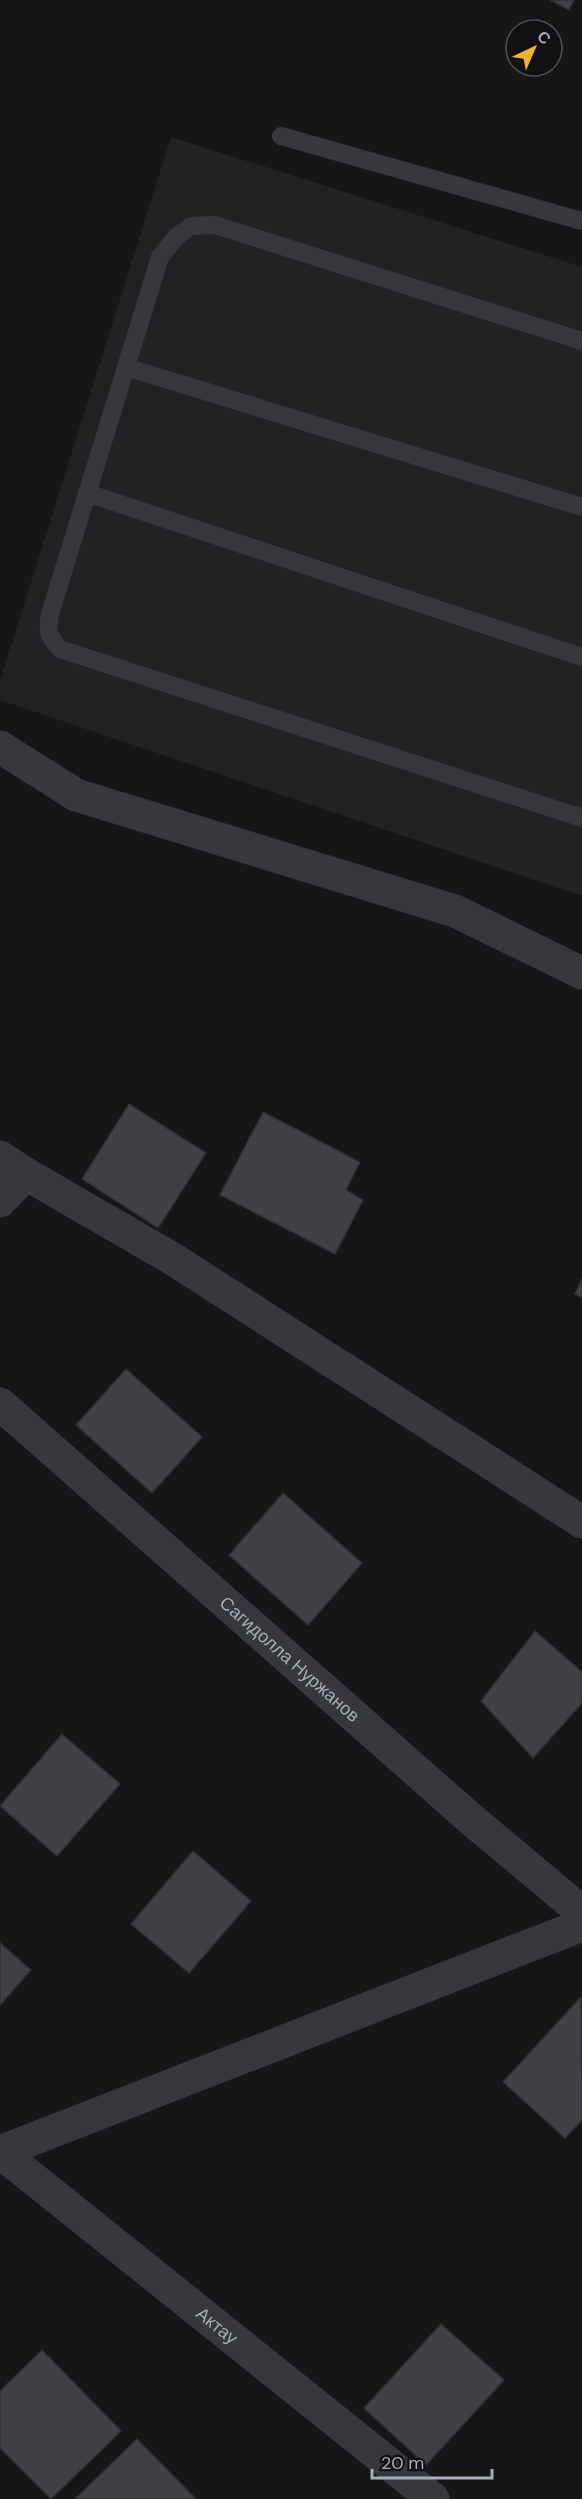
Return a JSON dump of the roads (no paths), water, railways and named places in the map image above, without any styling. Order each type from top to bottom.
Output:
[{"type":"street","points":[[0,747],[76,795],[454,911],[582,973]]},
{"type":"street","points":[[0,1201],[13,1166],[173,1259],[582,1522]]},
{"type":"street","name":"Сагидолла Нуржанов","points":[[0,1404],[472,1820],[582,1912]]},
{"type":"street","points":[[0,2152],[582,1925]]},
{"type":"street","name":"Актау","points":[[0,2152],[433,2499]]},
{"type":"lane","points":[[281,136],[582,221]]},
{"type":"lane","points":[[582,341],[215,225],[191,225],[177,236],[160,257],[47,630],[60,649],[582,818]]},
{"type":"lane","points":[[126,367],[582,507]]},
{"type":"lane","points":[[87,494],[582,657]]}]
